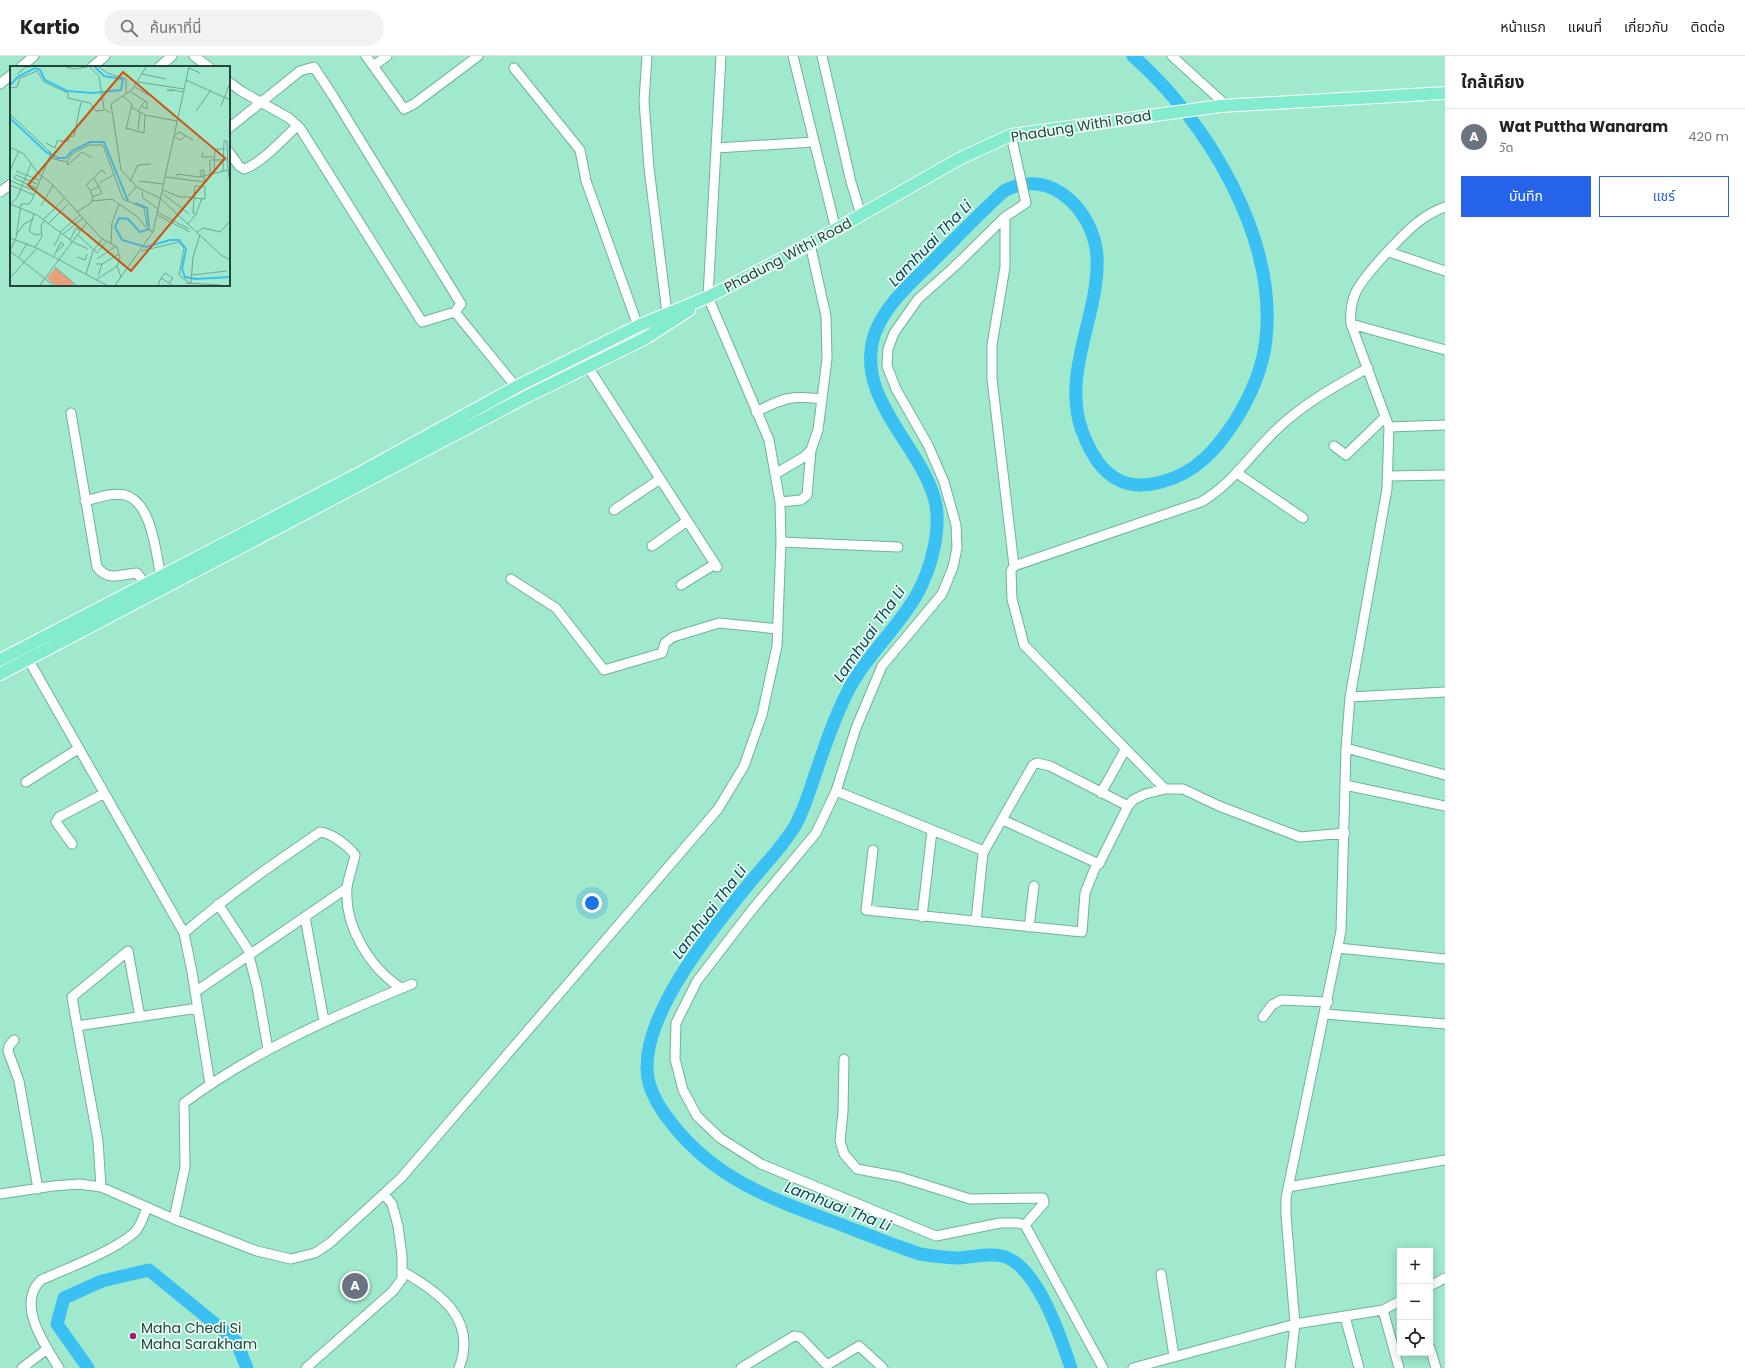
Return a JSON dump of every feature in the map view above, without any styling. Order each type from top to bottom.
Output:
[{"type":"main road","name":"Phadung Withi Road","points":[[708,297],[836,230],[959,159],[1012,140],[1142,117],[1224,106],[1445,93]]},
{"type":"main road","points":[[0,660],[360,473],[516,387],[638,326],[708,297]]},
{"type":"main road","points":[[0,674],[524,398],[644,339],[708,297]]},
{"type":"street","points":[[93,66],[105,56]]},
{"type":"street","points":[[160,66],[172,56]]},
{"type":"street","points":[[194,56],[208,66]]},
{"type":"street","points":[[366,56],[404,109],[414,104],[478,56]]},
{"type":"street","points":[[373,66],[387,56]]},
{"type":"street","points":[[647,56],[644,101],[649,161],[667,313]]},
{"type":"street","points":[[0,1194],[53,1186],[79,1184],[101,1187],[174,1219],[256,1251],[291,1259],[315,1253],[330,1243],[402,1178],[718,809],[732,789],[751,748],[762,715],[777,646],[781,542],[780,502],[769,440],[708,297],[721,56]]},
{"type":"street","points":[[793,56],[836,230]]},
{"type":"street","points":[[822,56],[851,182],[861,215]]},
{"type":"street","points":[[1172,56],[1224,106]]},
{"type":"street","points":[[22,66],[31,57],[36,66]]},
{"type":"street","points":[[230,83],[260,102],[289,118],[298,126],[422,322],[455,312],[461,304],[334,96],[314,67],[300,70],[260,102],[230,127]]},
{"type":"street","points":[[514,68],[580,150],[586,181],[638,326]]},
{"type":"street","points":[[0,84],[10,76]]},
{"type":"street","points":[[230,153],[239,166],[244,169],[248,168],[298,126]]},
{"type":"street","points":[[1012,140],[1026,203],[1005,217],[954,267],[918,299],[894,333],[888,348],[887,366],[896,389],[928,446],[944,482],[956,525],[957,548],[953,567],[942,594],[882,666],[856,728],[836,791],[816,833],[751,911],[697,981],[676,1023],[676,1059],[683,1090],[697,1116],[720,1138],[761,1164],[925,1233],[936,1236],[1000,1223],[1018,1223],[1025,1225],[1103,1368]]},
{"type":"street","points":[[716,148],[814,142]]},
{"type":"street","points":[[0,192],[10,185]]},
{"type":"street","points":[[1290,1368],[1295,1324],[1286,1215],[1288,1187],[1328,1002],[1341,931],[1345,833],[1346,748],[1350,697],[1388,489],[1389,427],[1351,324],[1349,312],[1356,293],[1372,270],[1418,222],[1437,210],[1445,207]]},
{"type":"street","points":[[1005,217],[1006,267],[992,345],[992,379],[1014,566],[1011,571],[1012,599],[1024,645],[1125,750],[1165,789]]},
{"type":"street","points":[[780,502],[801,500],[807,496],[811,450],[818,430],[827,359],[826,316],[810,244]]},
{"type":"street","points":[[1389,252],[1445,271]]},
{"type":"street","points":[[455,312],[516,387]]},
{"type":"street","points":[[1351,324],[1445,350]]},
{"type":"street","points":[[588,367],[716,566],[682,585]]},
{"type":"street","points":[[1014,566],[1201,502],[1214,494],[1276,430],[1311,401],[1368,368]]},
{"type":"street","points":[[756,412],[781,399],[792,396],[822,399]]},
{"type":"street","points":[[71,413],[97,567],[103,574],[116,577],[137,572],[146,585]]},
{"type":"street","points":[[1334,446],[1346,455],[1385,417]]},
{"type":"street","points":[[1389,427],[1445,425]]},
{"type":"street","points":[[775,474],[804,458],[811,450]]},
{"type":"street","points":[[1236,473],[1303,518]]},
{"type":"street","points":[[1388,476],[1445,475]]},
{"type":"street","points":[[614,510],[660,479]]},
{"type":"street","points":[[85,501],[114,494],[125,495],[140,505],[147,516],[160,577]]},
{"type":"street","points":[[652,546],[687,521]]},
{"type":"street","points":[[781,542],[898,547]]},
{"type":"street","points":[[511,579],[556,608],[604,670],[662,653],[665,643],[673,637],[719,623],[778,629]]},
{"type":"street","points":[[28,659],[103,794],[184,933],[210,1084]]},
{"type":"street","points":[[1350,697],[1445,692]]},
{"type":"street","points":[[1346,748],[1445,775]]},
{"type":"street","points":[[26,782],[78,749]]},
{"type":"street","points":[[1101,793],[1125,750]]},
{"type":"street","points":[[976,921],[984,851],[1003,820],[1029,770],[1038,763],[1050,766],[1128,806]]},
{"type":"street","points":[[1345,785],[1445,806]]},
{"type":"street","points":[[1003,820],[1099,864],[1128,806],[1133,800],[1145,794],[1165,789],[1183,789],[1226,809],[1300,837],[1345,833]]},
{"type":"street","points":[[836,791],[984,851]]},
{"type":"street","points":[[72,844],[56,822],[59,817],[103,794]]},
{"type":"street","points":[[922,917],[932,831]]},
{"type":"street","points":[[184,933],[218,904],[320,832],[325,832],[355,855],[347,888],[348,907],[356,936],[372,960],[401,988]]},
{"type":"street","points":[[873,850],[866,910],[922,917],[1082,932],[1085,893],[1097,862]]},
{"type":"street","points":[[1029,927],[1034,886]]},
{"type":"street","points":[[195,992],[347,888]]},
{"type":"street","points":[[218,904],[250,955],[268,1049]]},
{"type":"street","points":[[306,917],[324,1021]]},
{"type":"street","points":[[1338,948],[1445,959]]},
{"type":"street","points":[[101,1187],[98,1141],[72,998],[128,951],[140,1017]]},
{"type":"street","points":[[174,1219],[185,1166],[184,1103],[210,1084],[268,1049],[324,1021],[412,984]]},
{"type":"street","points":[[1263,1018],[1272,1004],[1281,1000],[1328,1002]]},
{"type":"street","points":[[77,1026],[198,1008]]},
{"type":"street","points":[[1325,1014],[1445,1024]]},
{"type":"street","points":[[14,1040],[9,1046],[8,1051],[19,1081],[38,1189]]},
{"type":"street","points":[[844,1059],[843,1112],[840,1141],[844,1154],[854,1167],[863,1171],[900,1177],[970,1199],[1043,1198],[1044,1203],[1025,1225]]},
{"type":"street","points":[[1288,1187],[1445,1160]]},
{"type":"street","points":[[306,1368],[393,1291],[402,1279],[402,1256],[398,1226],[392,1204],[384,1194]]},
{"type":"street","points":[[59,1368],[47,1349],[33,1316],[30,1301],[34,1287],[41,1280],[108,1249],[135,1231],[142,1221],[147,1207]]},
{"type":"street","points":[[402,1271],[424,1284],[445,1300],[453,1309],[460,1323],[463,1339],[463,1356],[459,1368]]},
{"type":"street","points":[[1160,1274],[1174,1356]]},
{"type":"street","points":[[1433,1284],[1445,1278]]},
{"type":"street","points":[[1133,1368],[1174,1356],[1201,1351],[1295,1324],[1345,1318],[1383,1310],[1397,1303]]},
{"type":"street","points":[[1383,1310],[1399,1368]]},
{"type":"street","points":[[1345,1318],[1358,1368]]},
{"type":"street","points":[[741,1368],[794,1336],[800,1337],[827,1365],[859,1346],[883,1368]]},
{"type":"street","points":[[22,1368],[47,1349]]},
{"type":"street","points":[[1432,1356],[1436,1368]]},
{"type":"waterway","name":"Lamhuai Tha Li","points":[[1071,1368],[1054,1321],[1046,1304],[1037,1287],[1015,1262],[997,1255],[959,1258],[920,1254],[794,1207],[750,1187],[709,1161],[690,1144],[669,1120],[651,1089],[647,1059],[653,1032],[665,1004],[681,976],[718,922],[780,847],[795,826],[806,801],[834,722],[848,691],[863,666],[916,596],[931,561],[937,521],[934,497],[926,477],[915,457],[890,418],[880,398],[873,377],[871,356],[875,333],[880,321],[903,290],[1004,191],[1018,185],[1025,184],[1040,184],[1047,186],[1061,193],[1081,212],[1090,229],[1096,247],[1096,278],[1093,300],[1078,365],[1076,387],[1077,409],[1082,431],[1090,450],[1102,467],[1122,482],[1137,485],[1161,482],[1184,473],[1195,467],[1221,441],[1235,421],[1251,392],[1262,361],[1266,339],[1266,300],[1260,261],[1248,222],[1231,184],[1211,147],[1187,113],[1133,56]]},
{"type":"waterway","points":[[88,1368],[57,1324],[64,1298],[102,1281],[149,1270],[236,1341],[247,1368]]},
{"type":"place","name":"Wat Puttha Wanaram","points":[[355,1286]]},
{"type":"place","name":"Maha Chedi Si Maha Sarakham","points":[[133,1336]]}]
